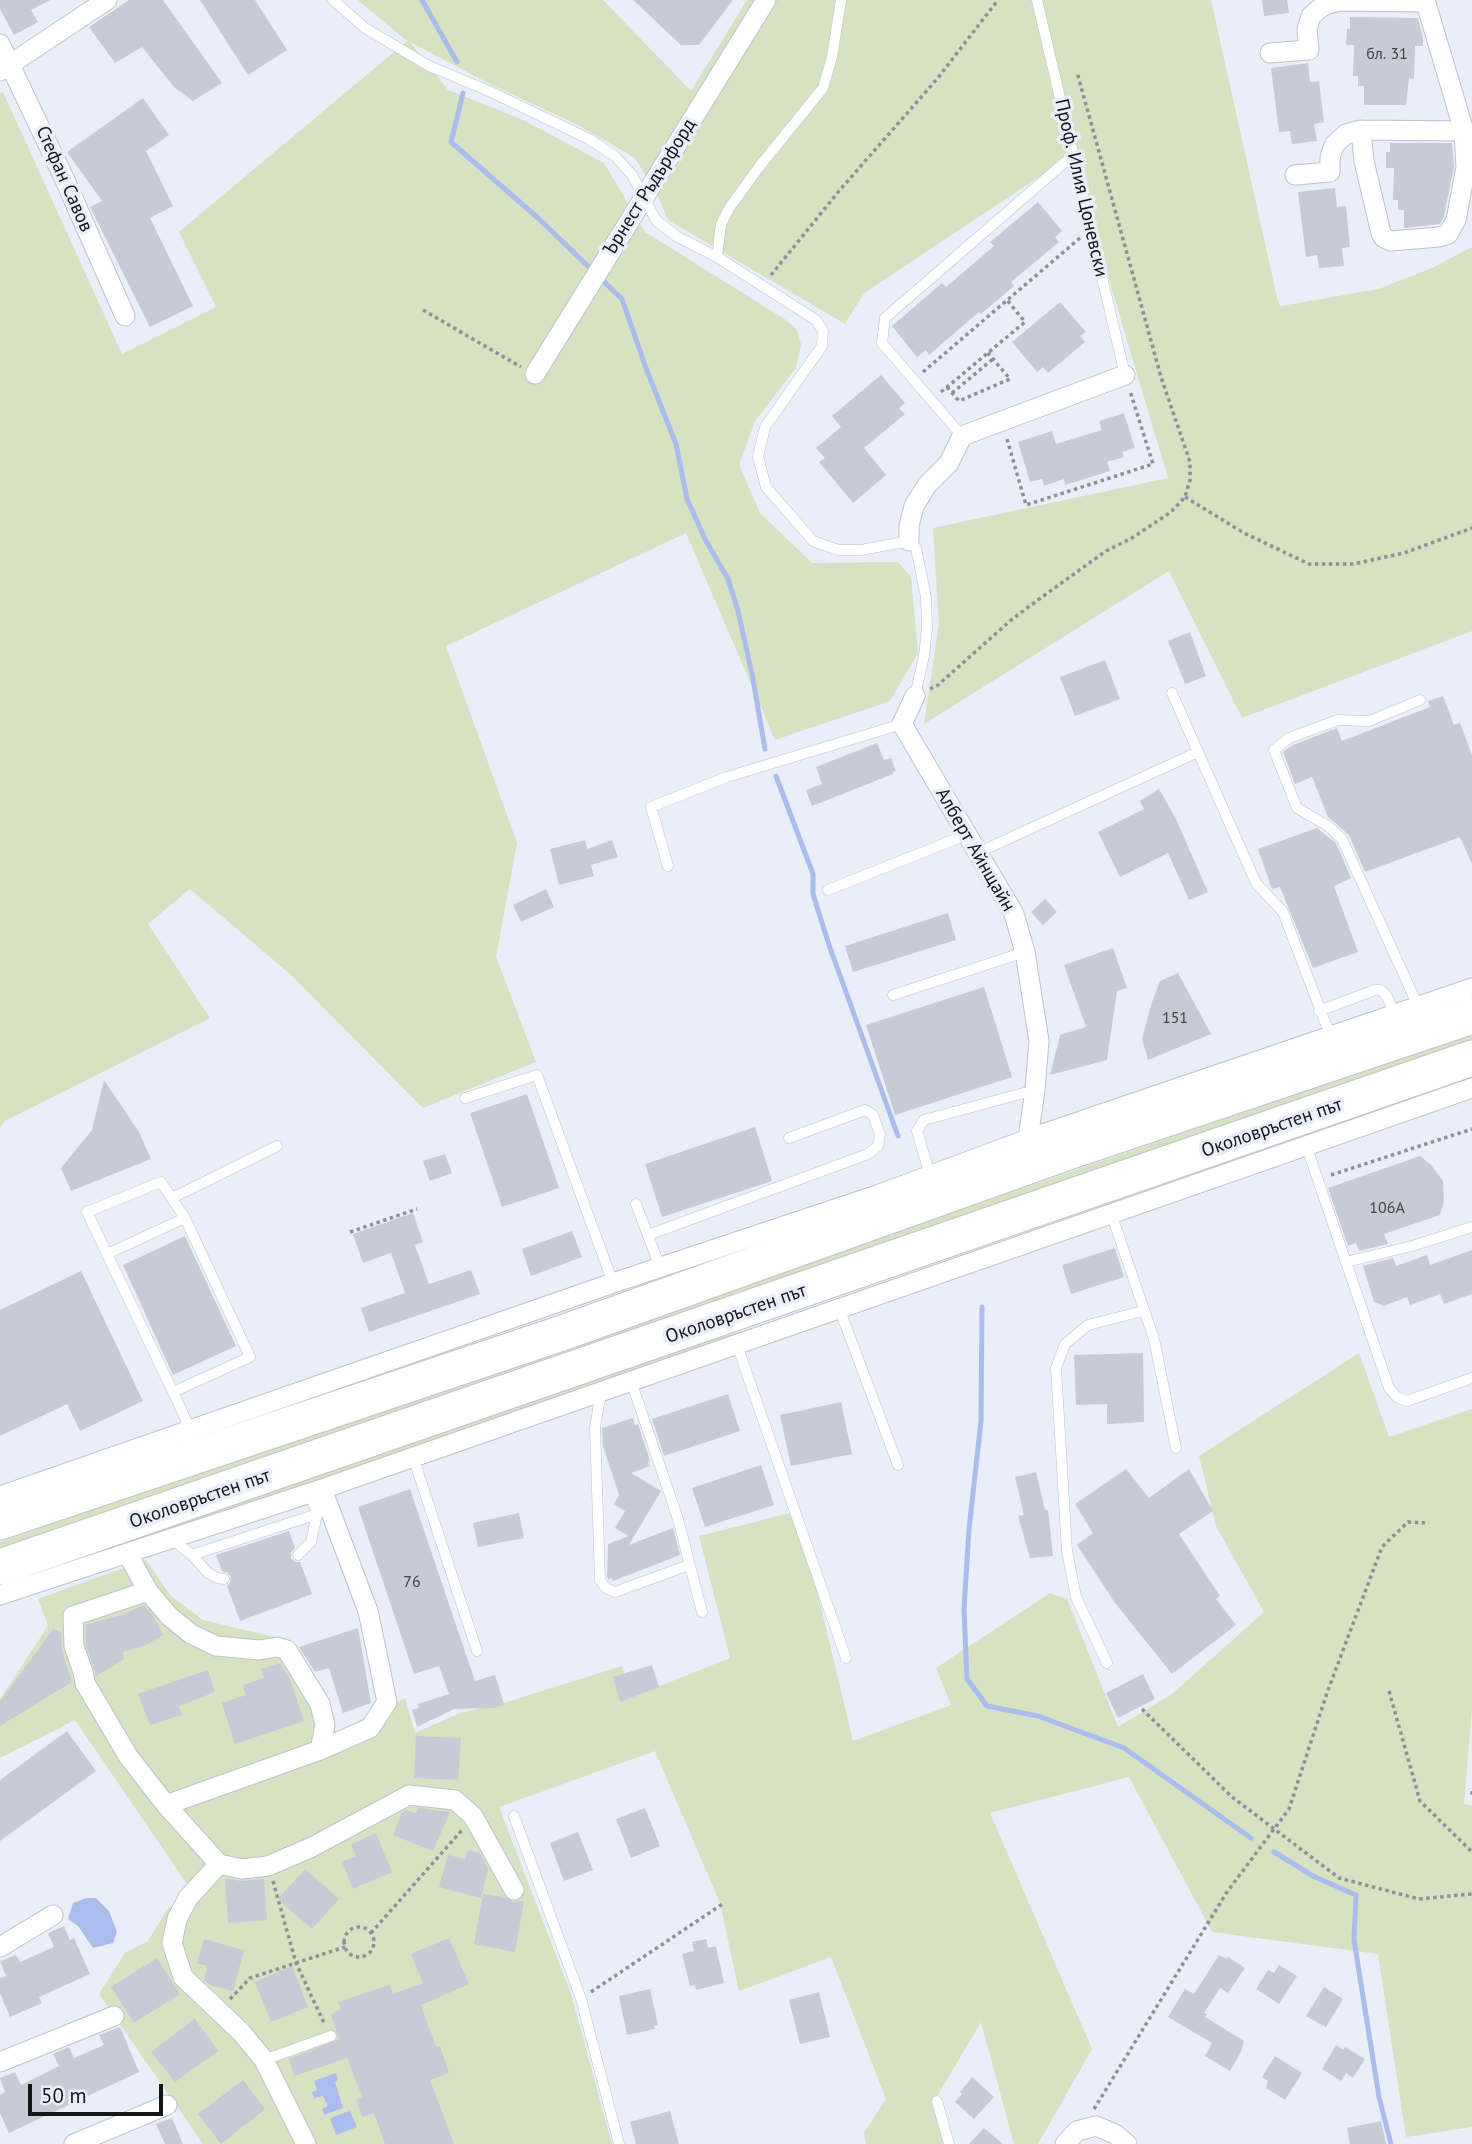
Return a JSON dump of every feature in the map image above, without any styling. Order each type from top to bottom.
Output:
[{"type":"highway","name":"Околовръстен път","points":[[0,1522],[562,1333],[1070,1151],[1472,1016]]},
{"type":"highway","name":"Околовръстен път","points":[[0,1567],[1472,1058]]},
{"type":"street","points":[[5,68],[107,0]]},
{"type":"street","name":"Ърнест Ръдърфорд","points":[[535,374],[766,0]]},
{"type":"street","points":[[1270,53],[1309,50],[1307,29],[1311,16],[1324,5],[1339,1],[1425,1],[1464,131],[1466,167],[1452,229],[1448,234],[1391,241],[1381,233],[1364,162],[1361,130]]},
{"type":"street","name":"Стефан Савов","points":[[0,44],[5,68],[59,166],[125,316]]},
{"type":"street","points":[[1295,175],[1330,172],[1334,145],[1346,134],[1361,130],[1464,131]]},
{"type":"street","points":[[909,541],[909,526],[914,506],[927,485],[948,463],[962,436],[1125,375]]},
{"type":"street","points":[[902,723],[915,696]]},
{"type":"street","name":"Алберт Айнщайн","points":[[902,723],[1014,914],[1026,952],[1039,1041],[1028,1139]]},
{"type":"street","points":[[0,1496],[1028,1139],[1472,988]]},
{"type":"street","points":[[0,1595],[316,1491],[1472,1088]]},
{"type":"street","points":[[166,1805],[320,1750],[370,1728],[387,1702],[368,1611],[316,1491]]},
{"type":"street","points":[[127,1553],[148,1591],[169,1616],[191,1634],[216,1646],[259,1650],[277,1647],[287,1650],[320,1704],[325,1725],[320,1750]]},
{"type":"street","points":[[148,1591],[74,1616],[74,1646],[85,1684],[128,1756],[166,1805],[219,1864],[242,1869],[268,1866],[312,1847],[409,1796],[455,1800],[473,1816],[514,1890]]},
{"type":"street","points":[[219,1864],[188,1898],[177,1919],[173,1943],[183,1976],[241,2032],[264,2060],[306,2144]]},
{"type":"street","points":[[0,1947],[53,1915]]},
{"type":"street","points":[[0,2062],[114,2016]]},
{"type":"street","points":[[75,2144],[167,2105]]},
{"type":"street","points":[[1079,2134],[1115,2134],[1126,2144]]},
{"type":"lane","points":[[333,0],[365,27],[429,66],[489,91],[589,139],[615,156],[632,175],[656,220],[676,236],[717,257],[816,320],[823,331],[822,346],[765,427],[758,457],[766,487],[813,541],[838,550],[861,550],[909,541],[916,548],[926,597],[925,656],[915,696]]},
{"type":"lane","points":[[717,257],[721,224],[730,206],[823,88],[832,57],[841,0]]},
{"type":"lane","name":"Проф. Илия Цоневски","points":[[1037,0],[1125,375]]},
{"type":"lane","points":[[962,436],[882,343],[885,318],[1072,156]]},
{"type":"lane","points":[[1172,693],[1256,883],[1283,912],[1330,1035]]},
{"type":"lane","points":[[1418,1006],[1342,839],[1328,826],[1297,808],[1274,750],[1289,738],[1338,720],[1360,723],[1420,700]]},
{"type":"lane","points":[[668,866],[651,807],[727,777],[902,723]]},
{"type":"lane","points":[[977,853],[1198,752]]},
{"type":"lane","points":[[828,890],[966,835]]},
{"type":"lane","points":[[892,995],[1026,952]]},
{"type":"lane","points":[[1319,1011],[1381,990],[1395,1013]]},
{"type":"lane","points":[[465,1098],[537,1075],[613,1283]]},
{"type":"lane","points":[[930,1175],[917,1131],[924,1120],[1035,1090]]},
{"type":"lane","points":[[648,1235],[868,1154],[877,1146],[880,1134],[873,1115],[865,1110],[789,1138]]},
{"type":"lane","points":[[1306,1145],[1389,1388],[1396,1397],[1407,1401],[1472,1378]]},
{"type":"lane","points":[[172,1198],[277,1146]]},
{"type":"lane","points":[[173,1392],[250,1357],[185,1218],[161,1182],[88,1212],[107,1254],[191,1430]]},
{"type":"lane","points":[[636,1204],[660,1267]]},
{"type":"lane","points":[[1111,1213],[1154,1339],[1176,1448]]},
{"type":"lane","points":[[107,1254],[185,1218]]},
{"type":"lane","points":[[1346,1262],[1412,1246],[1472,1227]]},
{"type":"lane","points":[[839,1308],[898,1465]]},
{"type":"lane","points":[[1107,1662],[1076,1597],[1067,1551],[1056,1368],[1065,1344],[1088,1325],[1143,1311]]},
{"type":"lane","points":[[737,1345],[846,1658]]},
{"type":"lane","points":[[631,1381],[678,1519],[702,1612]]},
{"type":"lane","points":[[601,1391],[595,1428],[600,1580],[606,1588],[615,1592],[689,1565]]},
{"type":"lane","points":[[413,1457],[477,1651]]},
{"type":"lane","points":[[298,1555],[311,1542],[317,1514],[316,1491]]},
{"type":"lane","points":[[192,1555],[317,1514]]},
{"type":"lane","points":[[172,1538],[208,1573],[224,1579]]},
{"type":"lane","points":[[514,1816],[581,1999],[619,2144]]},
{"type":"lane","points":[[264,2060],[331,2036]]},
{"type":"lane","points":[[937,2101],[948,2144]]},
{"type":"path","points":[[763,285],[839,191],[937,79],[998,0]]},
{"type":"path","points":[[915,696],[938,685],[1011,620],[1106,551],[1132,538],[1171,512],[1185,497],[1190,480],[1190,462],[1161,377],[1077,72]]},
{"type":"path","points":[[914,380],[1090,229]]},
{"type":"path","points":[[931,400],[1025,322],[1007,300]]},
{"type":"path","points":[[424,310],[535,374]]},
{"type":"path","points":[[947,387],[959,401],[1010,379],[988,353]]},
{"type":"path","points":[[952,393],[993,359]]},
{"type":"path","points":[[1006,436],[1026,505],[1153,464],[1125,375]]},
{"type":"path","points":[[1185,497],[1244,533],[1309,564],[1353,565],[1404,553],[1472,528]]},
{"type":"path","points":[[1317,1180],[1472,1129]]},
{"type":"path","points":[[350,1232],[417,1209]]},
{"type":"path","points":[[1079,2134],[1227,1892],[1289,1810],[1328,1690],[1382,1547],[1408,1522],[1429,1523]]},
{"type":"path","points":[[1389,1691],[1420,1801],[1472,1852]]},
{"type":"path","points":[[1142,1709],[1232,1797],[1339,1878],[1419,1899],[1472,1894]]},
{"type":"path","points":[[1472,1791],[1472,1797]]},
{"type":"path","points":[[371,1933],[473,1816]]},
{"type":"path","points":[[268,1866],[296,1963],[331,2036]]},
{"type":"path","points":[[581,1999],[724,1903]]},
{"type":"path","points":[[362,1928],[371,1933],[374,1943],[368,1955],[353,1956],[345,1947],[346,1937],[353,1929],[362,1928]]},
{"type":"path","points":[[219,2011],[250,1978],[345,1947]]},
{"type":"green space","points":[[358,0],[603,0],[691,91],[747,0],[1211,0],[1281,306],[1379,289],[1432,268],[1472,247],[1472,631],[1242,718],[1169,571],[924,724],[939,624],[933,528],[1168,478],[1072,155],[864,293],[845,324],[668,220],[659,198],[635,158],[578,125],[494,86],[410,42],[448,90],[521,119],[604,163],[645,232],[786,320],[797,330],[801,344],[796,368],[755,421],[739,465],[760,513],[812,563],[898,562],[911,577],[918,653],[890,701],[775,740],[686,533],[446,646],[517,843],[496,957],[536,1062],[423,1108],[290,974],[190,889],[148,924],[210,1018],[5,1121],[0,1128],[0,93],[3,92],[122,354],[216,307],[179,232],[407,41]]},
{"type":"green space","points":[[1472,1033],[1472,1040],[0,1550],[0,1542]]},
{"type":"green space","points":[[1472,1073],[1472,1081],[1225,1167],[1301,1133]]},
{"type":"green space","points":[[796,1317],[120,1551],[14,1578],[709,1340]]},
{"type":"green space","points":[[1359,1353],[1389,1437],[1472,1409],[1472,1709],[1464,1804],[1472,1806],[1472,2127],[1406,2137],[1378,1954],[1212,1932],[1129,1777],[990,1813],[1092,2049],[1038,2144],[1014,2144],[981,2022],[935,2100],[947,2144],[866,2144],[864,2133],[886,2099],[831,1957],[739,1991],[720,1903],[655,1751],[499,1807],[571,1994],[612,2144],[203,2144],[99,1994],[125,1953],[148,1941],[167,1910],[191,1890],[75,1720],[0,1758],[0,1699],[48,1626],[38,1599],[146,1560],[171,1596],[203,1620],[274,1637],[291,1650],[336,1732],[405,1698],[415,1733],[460,1713],[507,1702],[622,1666],[630,1698],[730,1658],[699,1536],[798,1511],[853,1741],[951,1705],[936,1668],[1050,1593],[1067,1599],[1118,1727],[1171,1695],[1264,1612],[1216,1526],[1199,1456]]},
{"type":"water","points":[[86,1898],[96,1898],[109,1911],[117,1932],[113,1943],[93,1948],[78,1926],[68,1919],[73,1903]]},
{"type":"water","points":[[336,2073],[338,2080],[335,2082],[343,2108],[324,2115],[322,2109],[328,2106],[323,2096],[314,2098],[312,2092],[317,2090],[314,2081]]},
{"type":"water","points":[[350,2111],[357,2127],[336,2135],[330,2118]]},
{"type":"building","points":[[0,0],[50,0],[31,10],[38,22],[14,35],[0,9]]},
{"type":"building","points":[[129,0],[163,0],[222,83],[193,101],[174,87],[142,47],[115,63],[89,27]]},
{"type":"building","points":[[200,0],[255,0],[287,50],[248,75]]},
{"type":"building","points":[[633,0],[733,0],[699,45],[681,45]]},
{"type":"building","points":[[1262,0],[1287,0],[1289,13],[1264,16]]},
{"type":"building","points":[[1350,17],[1418,18],[1423,46],[1415,46],[1414,79],[1409,78],[1406,105],[1364,105],[1364,86],[1358,86],[1358,76],[1353,76],[1354,45],[1346,45]]},
{"type":"building","points":[[1308,63],[1310,82],[1319,81],[1324,122],[1314,124],[1317,141],[1292,144],[1290,131],[1279,132],[1271,68]]},
{"type":"building","points":[[143,98],[169,135],[146,151],[173,206],[150,218],[193,306],[150,327],[90,207],[102,201],[67,152]]},
{"type":"building","points":[[1390,143],[1452,143],[1454,166],[1440,224],[1404,228],[1404,210],[1398,210],[1398,200],[1393,200],[1394,168],[1386,168],[1386,152],[1390,152]]},
{"type":"building","points":[[1335,188],[1337,207],[1346,206],[1350,247],[1342,248],[1344,266],[1319,268],[1317,255],[1306,257],[1298,192]]},
{"type":"building","points":[[1038,202],[1062,231],[1055,237],[1059,242],[1011,282],[1014,286],[981,314],[979,312],[929,355],[926,350],[917,357],[892,326],[942,283],[946,287],[994,246],[990,242]]},
{"type":"building","points":[[1060,302],[1086,332],[1080,336],[1085,342],[1048,373],[1043,367],[1037,372],[1012,342]]},
{"type":"building","points":[[881,375],[905,403],[899,408],[905,414],[864,448],[886,475],[853,503],[819,462],[825,458],[816,448],[841,427],[832,416]]},
{"type":"building","points":[[1124,413],[1135,448],[1122,452],[1124,457],[1107,462],[1110,471],[1065,485],[1064,479],[1044,486],[1042,479],[1030,482],[1018,442],[1052,431],[1056,444],[1102,430],[1099,421]]},
{"type":"building","points":[[1190,632],[1206,676],[1185,684],[1168,641]]},
{"type":"building","points":[[1105,660],[1120,699],[1075,716],[1060,677]]},
{"type":"building","points":[[1443,696],[1454,725],[1460,723],[1472,755],[1472,864],[1460,837],[1365,872],[1349,835],[1328,817],[1312,777],[1295,784],[1283,752],[1293,745],[1337,728],[1342,741],[1430,707],[1428,701]]},
{"type":"building","points":[[877,743],[884,760],[891,758],[896,771],[893,774],[812,806],[806,790],[822,784],[816,767]]},
{"type":"building","points":[[1159,789],[1175,817],[1208,892],[1189,900],[1168,853],[1120,877],[1098,832],[1144,809],[1140,801]]},
{"type":"building","points":[[1317,828],[1336,843],[1351,878],[1334,886],[1358,952],[1313,968],[1280,887],[1272,889],[1258,849]]},
{"type":"building","points":[[585,840],[587,849],[612,840],[618,857],[591,865],[594,876],[559,885],[550,849]]},
{"type":"building","points":[[546,889],[554,907],[521,922],[513,905]]},
{"type":"building","points":[[1045,899],[1057,912],[1043,925],[1031,912]]},
{"type":"building","points":[[948,913],[956,940],[853,972],[845,946]]},
{"type":"building","points":[[1113,948],[1127,988],[1117,991],[1107,1060],[1050,1075],[1060,1035],[1086,1027],[1064,965]]},
{"type":"building","points":[[1178,973],[1211,1034],[1148,1060],[1142,1039],[1152,1002],[1160,981]]},
{"type":"building","points":[[984,987],[1012,1077],[895,1115],[866,1025]]},
{"type":"building","points":[[104,1080],[139,1132],[151,1159],[71,1191],[61,1168],[92,1130]]},
{"type":"building","points":[[527,1094],[559,1188],[502,1207],[470,1113]]},
{"type":"building","points":[[755,1127],[772,1181],[662,1217],[645,1164]]},
{"type":"building","points":[[445,1154],[452,1173],[430,1181],[423,1161]]},
{"type":"building","points":[[1420,1156],[1443,1181],[1444,1202],[1440,1215],[1384,1234],[1388,1244],[1359,1251],[1356,1243],[1348,1246],[1328,1188]]},
{"type":"building","points":[[413,1213],[423,1242],[415,1245],[429,1284],[471,1270],[480,1294],[369,1332],[361,1308],[405,1293],[391,1253],[363,1263],[353,1234]]},
{"type":"building","points":[[572,1231],[582,1257],[531,1276],[522,1249]]},
{"type":"building","points":[[185,1236],[236,1346],[173,1375],[123,1265]]},
{"type":"building","points":[[1115,1248],[1124,1277],[1071,1294],[1062,1265]]},
{"type":"building","points":[[1472,1250],[1472,1294],[1444,1304],[1440,1294],[1410,1305],[1407,1297],[1384,1306],[1374,1302],[1363,1266],[1393,1258],[1396,1266],[1427,1255],[1430,1265]]},
{"type":"building","points":[[81,1271],[143,1401],[80,1431],[67,1404],[0,1436],[0,1310]]},
{"type":"building","points":[[1143,1353],[1144,1422],[1107,1424],[1107,1404],[1076,1405],[1074,1355]]},
{"type":"building","points":[[728,1394],[740,1431],[664,1456],[652,1419]]},
{"type":"building","points":[[841,1402],[852,1454],[791,1466],[780,1415]]},
{"type":"building","points":[[633,1418],[635,1425],[638,1424],[650,1466],[631,1473],[661,1491],[629,1545],[673,1528],[680,1555],[613,1581],[611,1577],[609,1580],[607,1577],[608,1544],[629,1536],[615,1528],[625,1511],[614,1504],[619,1495],[603,1446],[602,1428]]},
{"type":"building","points":[[761,1465],[774,1505],[705,1527],[692,1488]]},
{"type":"building","points":[[1126,1469],[1149,1498],[1189,1469],[1213,1511],[1179,1534],[1220,1596],[1216,1599],[1236,1625],[1172,1674],[1115,1603],[1077,1545],[1093,1533],[1075,1504]]},
{"type":"building","points":[[1036,1472],[1045,1510],[1048,1510],[1053,1556],[1030,1558],[1018,1516],[1024,1515],[1015,1477]]},
{"type":"building","points":[[410,1489],[475,1681],[495,1675],[504,1704],[494,1708],[454,1709],[417,1727],[412,1710],[419,1708],[418,1704],[449,1694],[439,1666],[414,1674],[358,1507]]},
{"type":"building","points":[[519,1513],[524,1538],[478,1547],[473,1523]]},
{"type":"building","points":[[289,1531],[295,1548],[291,1552],[291,1558],[300,1562],[312,1594],[240,1621],[227,1586],[231,1577],[222,1571],[216,1555]]},
{"type":"building","points":[[144,1605],[163,1635],[146,1645],[123,1652],[124,1659],[96,1676],[86,1644],[86,1625]]},
{"type":"building","points":[[358,1628],[371,1703],[343,1713],[329,1668],[315,1672],[299,1647]]},
{"type":"building","points":[[53,1629],[61,1632],[62,1650],[72,1682],[0,1726],[0,1702]]},
{"type":"building","points":[[280,1663],[290,1679],[304,1721],[235,1744],[222,1703],[246,1695],[243,1685],[264,1678],[261,1669]]},
{"type":"building","points":[[652,1665],[659,1687],[620,1702],[613,1677]]},
{"type":"building","points":[[208,1670],[215,1692],[179,1706],[182,1715],[150,1725],[138,1694]]},
{"type":"building","points":[[1143,1674],[1155,1699],[1118,1718],[1106,1693]]},
{"type":"building","points":[[67,1731],[96,1771],[0,1841],[0,1780]]},
{"type":"building","points":[[416,1736],[461,1738],[458,1780],[414,1778]]},
{"type":"building","points":[[418,1808],[450,1812],[433,1851],[393,1835],[402,1812],[407,1810],[416,1814]]},
{"type":"building","points":[[645,1808],[660,1846],[631,1858],[616,1819]]},
{"type":"building","points":[[578,1832],[593,1870],[564,1881],[550,1843]]},
{"type":"building","points":[[376,1833],[392,1872],[353,1889],[342,1862],[356,1856],[351,1844]]},
{"type":"building","points":[[468,1850],[480,1853],[488,1869],[481,1898],[439,1887],[448,1855],[465,1859]]},
{"type":"building","points":[[305,1869],[339,1899],[312,1929],[278,1899]]},
{"type":"building","points":[[225,1879],[264,1879],[267,1920],[228,1923]]},
{"type":"building","points":[[483,1894],[505,1897],[513,1902],[524,1901],[515,1952],[474,1944]]},
{"type":"building","points":[[64,1926],[70,1940],[74,1938],[90,1974],[39,1997],[42,2003],[10,2017],[0,1993],[0,1978],[6,1976],[0,1961],[16,1955],[20,1962],[54,1947],[48,1933]]},
{"type":"building","points":[[449,1938],[469,1984],[421,2005],[436,2047],[440,2046],[449,2073],[430,2080],[454,2144],[385,2144],[374,2113],[362,2117],[356,2100],[362,2097],[347,2058],[294,2076],[289,2059],[339,2039],[331,2014],[341,2010],[338,2002],[390,1985],[393,1994],[423,1983],[411,1954]]},
{"type":"building","points":[[204,1939],[244,1950],[233,1991],[210,1985],[204,1980],[207,1966],[197,1963]]},
{"type":"building","points":[[706,1939],[708,1948],[716,1946],[724,1983],[696,1990],[695,1985],[690,1986],[682,1954],[694,1951],[692,1942]]},
{"type":"building","points":[[1219,1955],[1226,1959],[1228,1957],[1245,1968],[1228,1993],[1220,1988],[1204,2013],[1207,2014],[1205,2017],[1244,2041],[1230,2071],[1205,2056],[1212,2043],[1168,2017],[1185,1989],[1194,1994]]},
{"type":"building","points":[[157,1958],[180,1994],[134,2023],[111,1987]]},
{"type":"building","points":[[1279,1965],[1297,1976],[1279,2004],[1256,1989],[1268,1970],[1274,1973]]},
{"type":"building","points":[[292,1966],[308,2007],[271,2022],[255,1982]]},
{"type":"building","points":[[1324,1987],[1343,1999],[1326,2027],[1306,2016]]},
{"type":"building","points":[[650,1989],[658,2025],[654,2026],[655,2029],[627,2035],[619,1996]]},
{"type":"building","points":[[819,1992],[830,2037],[800,2044],[789,2000]]},
{"type":"building","points":[[194,2018],[218,2051],[175,2082],[151,2052]]},
{"type":"building","points":[[120,2027],[139,2072],[9,2133],[0,2113],[0,2095],[5,2092],[0,2078],[15,2072],[21,2085],[59,2066],[53,2054],[69,2047],[74,2058],[104,2045],[99,2035]]},
{"type":"building","points":[[1336,2045],[1343,2050],[1345,2047],[1365,2059],[1353,2078],[1346,2073],[1341,2081],[1322,2069]]},
{"type":"building","points":[[1275,2056],[1302,2073],[1285,2100],[1266,2088],[1268,2081],[1262,2077]]},
{"type":"building","points":[[972,2077],[994,2097],[974,2119],[955,2102]]},
{"type":"building","points":[[243,2080],[265,2109],[221,2144],[198,2114]]},
{"type":"building","points":[[670,2111],[679,2144],[636,2144],[630,2122]]},
{"type":"building","points":[[172,2118],[183,2144],[165,2144],[156,2124]]},
{"type":"building","points":[[1381,2121],[1386,2144],[1350,2144],[1347,2128]]},
{"type":"building","points":[[984,2128],[1003,2144],[969,2144]]},
{"type":"waterway","points":[[422,0],[457,62]]},
{"type":"waterway","points":[[463,93],[451,142],[538,218],[622,299],[676,444],[687,499],[706,541],[728,579],[752,674],[765,749]]},
{"type":"waterway","points":[[776,776],[813,874],[813,894],[829,945],[898,1136]]},
{"type":"waterway","points":[[982,1307],[981,1421],[969,1529],[964,1609],[967,1679],[987,1706],[1038,1716],[1124,1748],[1251,1838]]},
{"type":"waterway","points":[[1274,1852],[1315,1877],[1356,1895],[1354,1940],[1379,2097],[1391,2144]]}]
